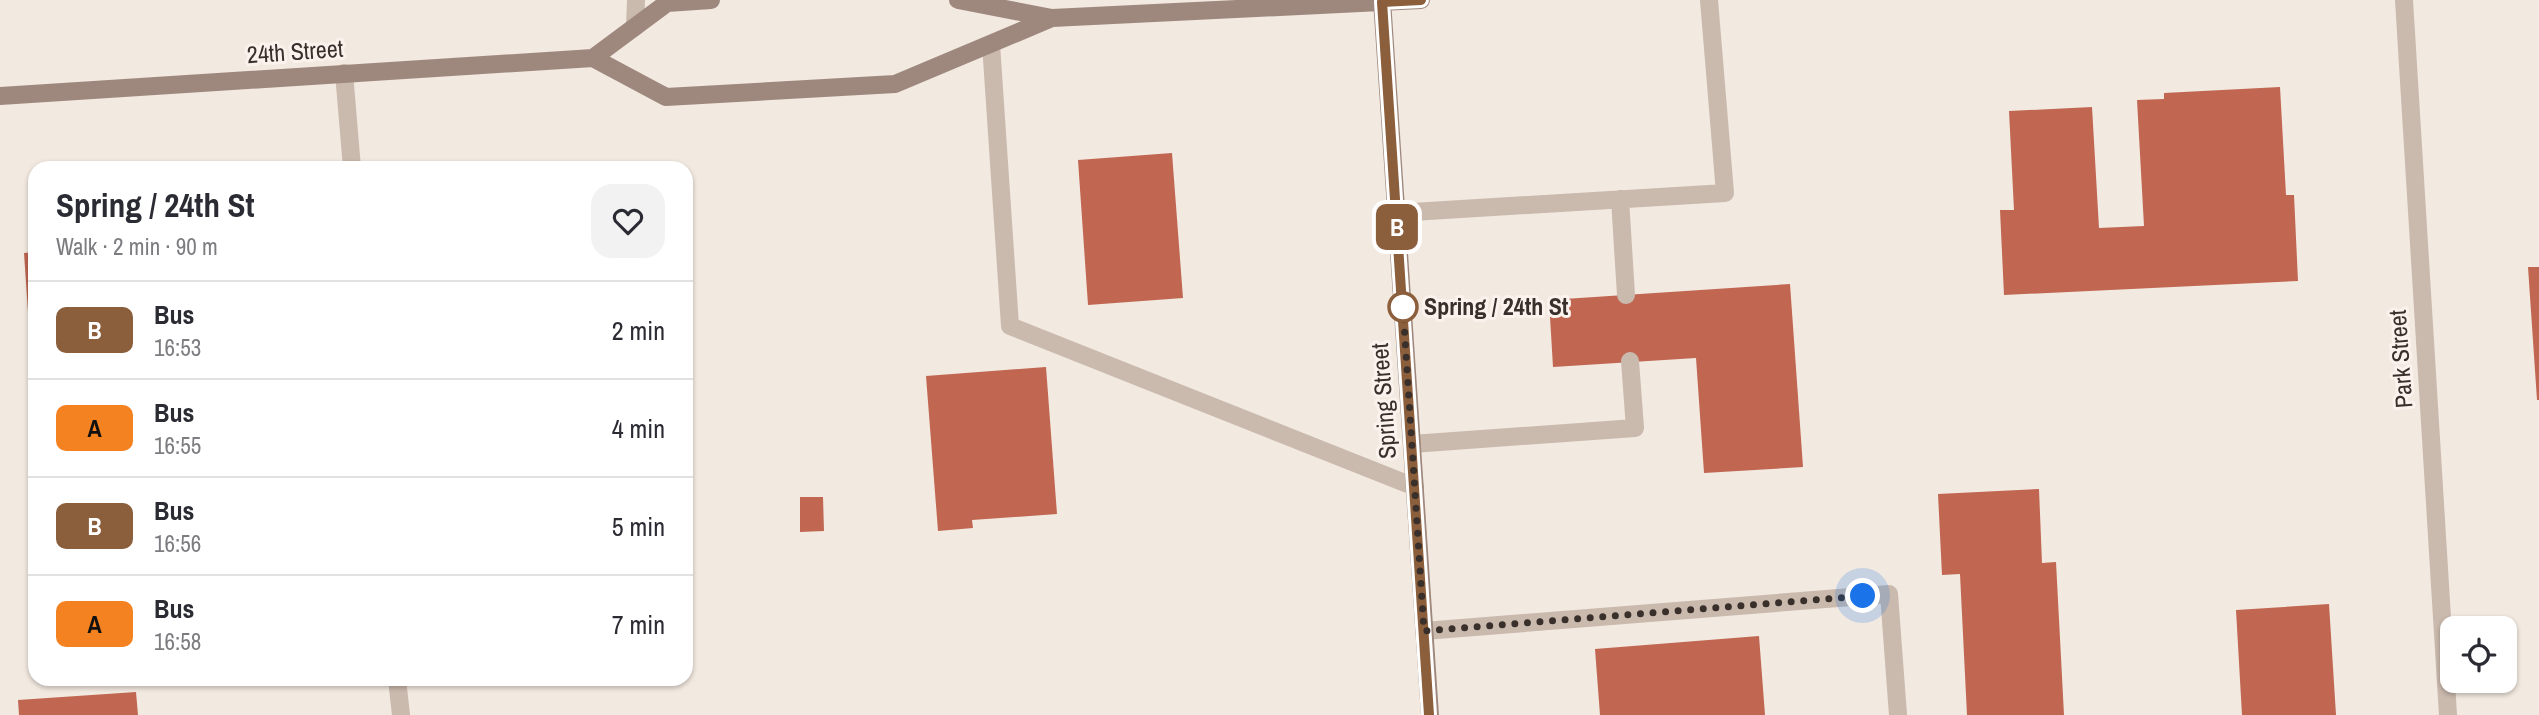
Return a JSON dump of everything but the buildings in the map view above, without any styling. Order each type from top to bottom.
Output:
[{"type":"main road","points":[[711,0],[667,3],[593,58],[666,97],[895,84],[1052,18]]},
{"type":"main road","points":[[958,0],[1052,18],[1421,0]]},
{"type":"main road","name":"Spring Street","points":[[1382,1],[1430,715]]},
{"type":"main road","name":"24th Street","points":[[0,96],[593,58]]},
{"type":"street","points":[[635,27],[636,0]]},
{"type":"street","points":[[1396,213],[1725,192],[1709,0]]},
{"type":"street","name":"Park Street","points":[[2404,0],[2448,715]]},
{"type":"street","points":[[991,44],[1010,326],[1415,487]]},
{"type":"street","points":[[344,73],[351,161]]},
{"type":"street","points":[[1620,199],[1626,295]]},
{"type":"street","points":[[1412,444],[1635,428],[1630,362]]},
{"type":"street","points":[[1424,631],[1889,594],[1898,715]]},
{"type":"street","points":[[398,686],[401,715]]},
{"type":"bus line","name":"B","points":[[1421,0],[1382,2],[1429,715]]},
{"type":"place","name":"Spring / 24th St","points":[[1403,307]]},
{"type":"route","points":[[1403,307],[1424,631],[1863,596]]}]
